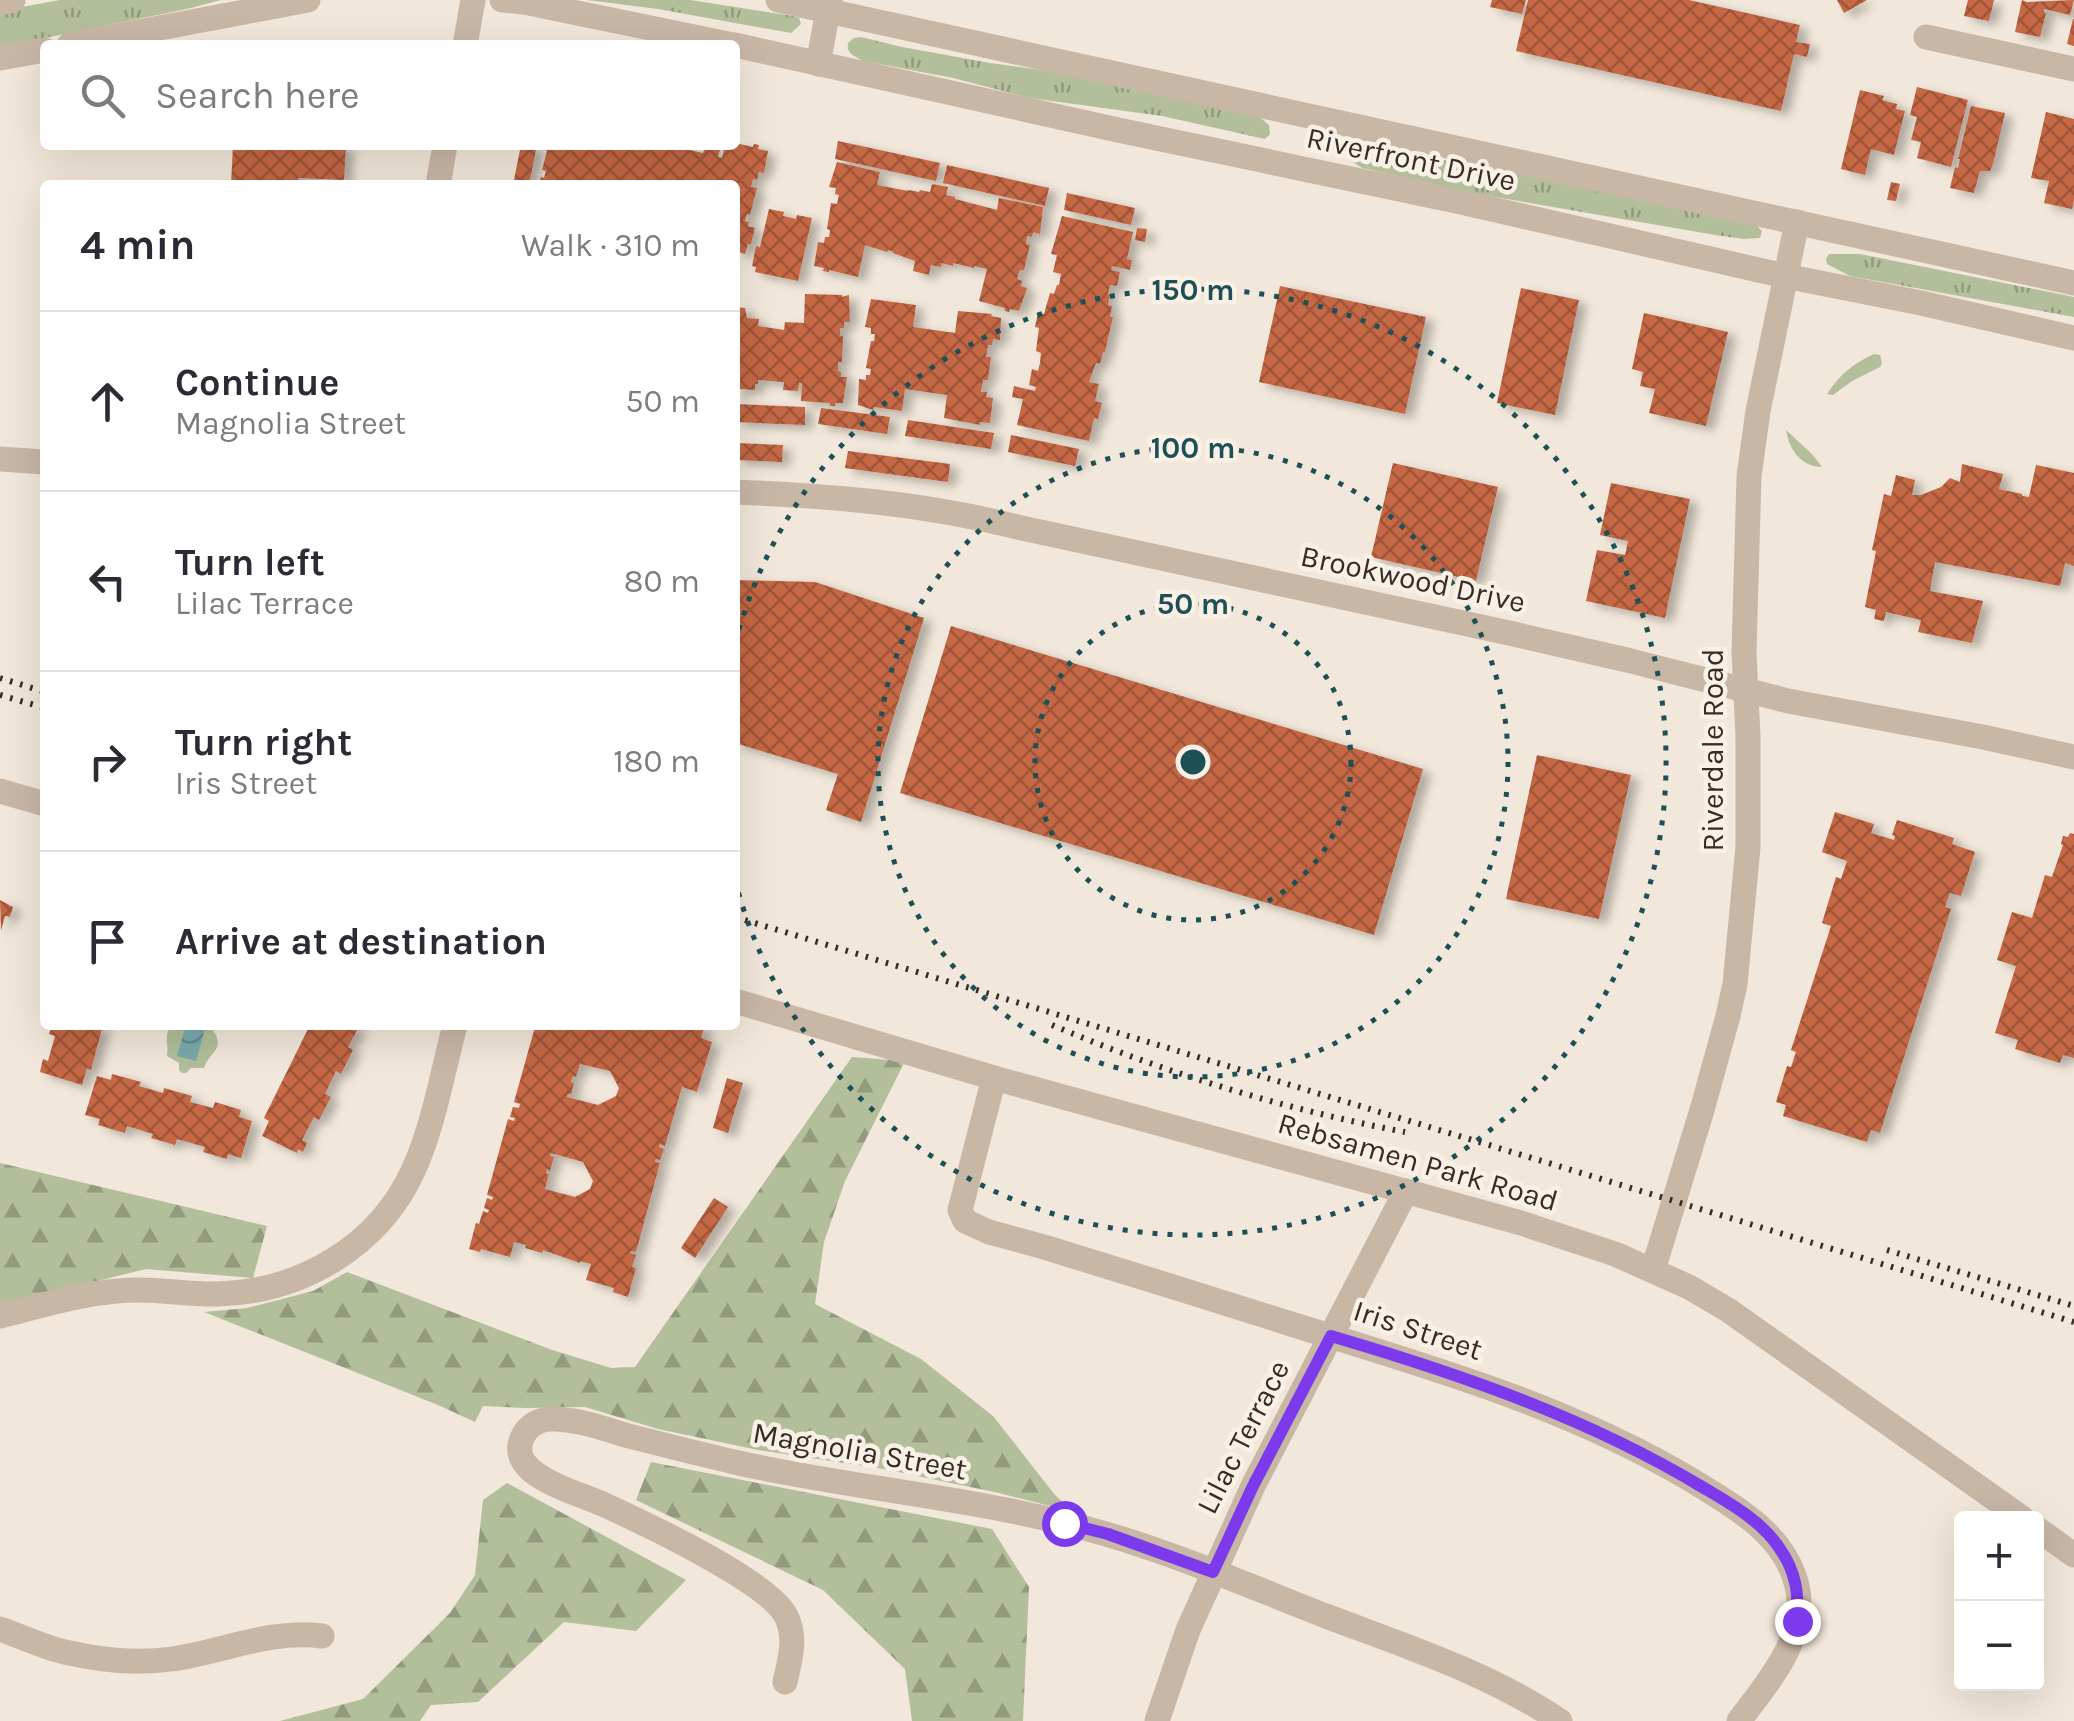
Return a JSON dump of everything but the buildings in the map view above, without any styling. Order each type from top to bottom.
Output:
[{"type":"street","points":[[0,3],[13,0]]},
{"type":"street","points":[[96,40],[308,0]]},
{"type":"street","points":[[466,40],[473,0]]},
{"type":"street","name":"Riverfront Drive","points":[[502,0],[709,40]]},
{"type":"street","name":"Riverfront Drive","points":[[778,0],[829,5],[2074,283]]},
{"type":"street","points":[[818,64],[829,5]]},
{"type":"street","points":[[1926,37],[2074,70]]},
{"type":"street","name":"Riverfront Drive","points":[[740,46],[2074,338]]},
{"type":"street","points":[[0,58],[40,51]]},
{"type":"street","points":[[439,180],[445,150]]},
{"type":"street","name":"Riverdale Road","points":[[1653,1270],[1702,1110],[1735,984],[1748,846],[1744,652],[1748,476],[1797,222]]},
{"type":"street","points":[[0,459],[40,462]]},
{"type":"street","name":"Brookwood Drive","points":[[740,492],[881,502],[966,514],[1518,635],[1788,701],[2074,757]]},
{"type":"street","points":[[0,792],[40,803]]},
{"type":"street","name":"Rebsamen Park Road","points":[[740,1002],[1615,1254],[1689,1287],[1728,1310],[2012,1511]]},
{"type":"street","points":[[0,1316],[89,1294],[132,1290],[217,1294],[265,1289],[303,1278],[333,1261],[365,1238],[391,1208],[413,1171],[454,1030]]},
{"type":"street","name":"Iris Street","points":[[994,1078],[960,1210],[966,1222],[988,1232],[1412,1360],[1570,1418],[1670,1467],[1763,1529],[1790,1566],[1798,1588],[1797,1621],[1786,1654],[1739,1721]]},
{"type":"street","name":"Lilac Terrace","points":[[1157,1721],[1188,1630],[1253,1486],[1406,1191]]},
{"type":"street","name":"Magnolia Street","points":[[785,1682],[793,1648],[791,1628],[777,1604],[756,1586],[704,1555],[531,1470],[520,1452],[527,1429],[542,1420],[574,1421],[746,1464],[1042,1518],[1108,1534],[1415,1650],[1504,1687],[1560,1721]]},
{"type":"street","points":[[2044,1534],[2074,1555]]},
{"type":"street","points":[[0,1629],[64,1652],[133,1662],[217,1651],[268,1638],[322,1636]]},
{"type":"green space","points":[[60,0],[221,0],[0,47],[0,11]]},
{"type":"green space","points":[[587,0],[690,0],[793,16],[801,24],[791,33]]},
{"type":"green space","points":[[861,37],[990,63],[1099,78],[1257,115],[1269,125],[1270,134],[1265,139],[1162,116],[1030,98],[863,61],[848,50],[848,43]]},
{"type":"green space","points":[[1346,143],[1580,184],[1755,224],[1762,231],[1760,238],[1744,239],[1472,193],[1362,168],[1348,159],[1342,147]]},
{"type":"green space","points":[[1829,254],[1860,254],[2074,297],[2074,317],[1850,276],[1827,264]]},
{"type":"green space","points":[[1874,354],[1880,355],[1880,367],[1833,395],[1827,394],[1848,370]]},
{"type":"green space","points":[[1786,430],[1812,454],[1822,467],[1797,456]]},
{"type":"green space","points":[[169,1030],[213,1030],[218,1041],[204,1068],[182,1073],[179,1063],[167,1056]]},
{"type":"green space","points":[[852,1057],[905,1061],[845,1181],[824,1242],[815,1304],[921,1359],[993,1416],[1073,1512],[884,1469],[758,1450],[658,1429],[585,1407],[483,1406],[475,1422],[204,1312],[247,1308],[313,1291],[347,1272],[552,1350],[611,1368],[635,1367]]},
{"type":"green space","points":[[0,1163],[267,1226],[253,1278],[146,1269],[0,1305]]},
{"type":"green space","points":[[651,1462],[992,1529],[1029,1587],[1023,1721],[912,1721],[905,1669],[823,1590],[636,1500]]},
{"type":"green space","points":[[507,1483],[686,1580],[636,1631],[564,1622],[478,1702],[431,1705],[420,1721],[280,1721],[363,1699],[450,1613],[475,1575],[483,1500]]},
{"type":"water","points":[[185,1030],[205,1030],[196,1061],[177,1056]]},
{"type":"railway","points":[[0,678],[40,690]]},
{"type":"railway","points":[[0,695],[40,707]]},
{"type":"railway","points":[[740,919],[2074,1322]]},
{"type":"railway","points":[[1052,1025],[1225,1088],[1405,1132]]},
{"type":"railway","points":[[1887,1250],[2074,1306]]},
{"type":"route","points":[[1064,1523],[1108,1534],[1213,1572],[1331,1336],[1412,1360],[1570,1418],[1670,1467],[1721,1498],[1763,1529],[1778,1546],[1798,1588],[1797,1621]]}]
